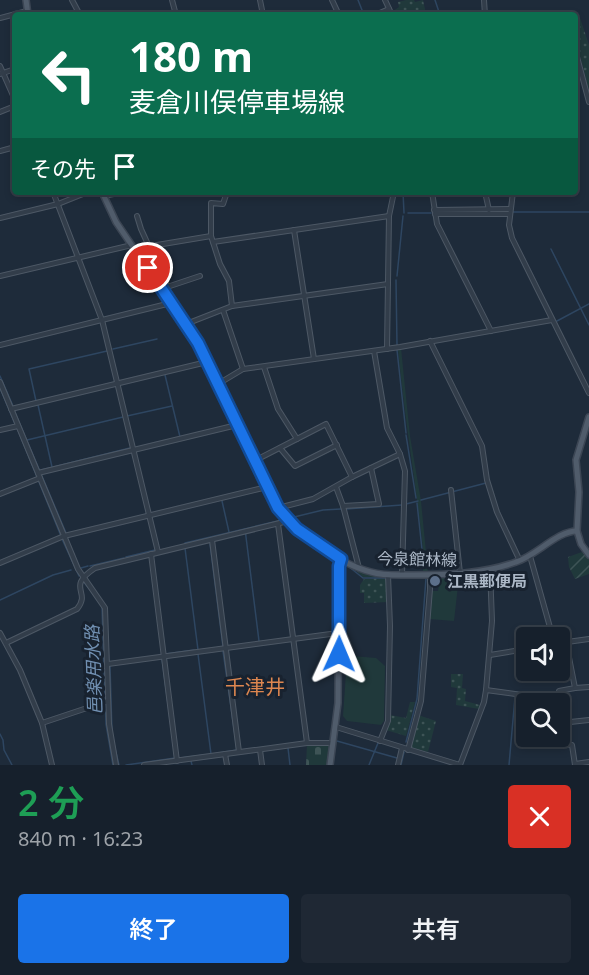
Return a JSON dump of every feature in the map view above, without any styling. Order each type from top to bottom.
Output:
[{"type":"main road","name":"今泉館林線","points":[[102,195],[133,248],[165,288],[171,303],[208,362],[278,508],[302,534],[341,559],[373,573],[430,575],[460,574],[520,561],[566,533],[577,531]]},
{"type":"main road","points":[[589,417],[576,460],[579,492],[577,531],[581,544],[589,555]]},
{"type":"main road","points":[[330,765],[336,727],[341,559]]},
{"type":"street","points":[[385,0],[390,12]]},
{"type":"street","points":[[382,12],[389,9]]},
{"type":"street","points":[[578,61],[589,102]]},
{"type":"street","points":[[0,66],[1,73],[12,94]]},
{"type":"street","points":[[54,195],[102,320],[158,552]]},
{"type":"street","points":[[0,218],[58,204],[80,195]]},
{"type":"street","points":[[226,195],[223,204],[211,203],[211,236],[220,264],[229,281],[232,306]]},
{"type":"street","points":[[387,349],[389,216],[393,195]]},
{"type":"street","points":[[432,195],[437,224],[491,331]]},
{"type":"street","points":[[486,195],[489,210]]},
{"type":"street","points":[[513,195],[509,225],[512,238],[589,393]]},
{"type":"street","points":[[434,212],[489,210],[510,212]]},
{"type":"street","points":[[434,212],[510,212]]},
{"type":"street","points":[[137,216],[165,288],[200,276]]},
{"type":"street","points":[[213,242],[389,216]]},
{"type":"street","points":[[294,230],[314,359]]},
{"type":"street","points":[[0,276],[79,258],[211,236]]},
{"type":"street","points":[[186,324],[232,306],[388,284]]},
{"type":"street","points":[[0,345],[171,303]]},
{"type":"street","points":[[223,310],[243,369]]},
{"type":"street","points":[[218,384],[243,369],[387,349],[552,320]]},
{"type":"street","points":[[430,341],[482,446],[487,480],[497,512],[520,561]]},
{"type":"street","points":[[374,351],[387,428],[400,454],[405,475],[402,575]]},
{"type":"street","points":[[11,409],[208,362]]},
{"type":"street","points":[[264,367],[278,409],[297,439]]},
{"type":"street","points":[[0,382],[83,577],[105,608],[107,701],[116,765]]},
{"type":"street","points":[[255,461],[326,424],[352,477]]},
{"type":"street","points":[[0,494],[39,476],[237,425]]},
{"type":"street","points":[[0,430],[18,426]]},
{"type":"street","points":[[280,448],[295,466],[337,445]]},
{"type":"street","points":[[278,508],[313,499],[400,454]]},
{"type":"street","points":[[343,506],[379,504],[371,468]]},
{"type":"street","points":[[336,487],[358,568]]},
{"type":"street","points":[[0,563],[64,536],[267,488]]},
{"type":"street","points":[[451,490],[460,574]]},
{"type":"street","points":[[3,643],[77,609],[82,602],[79,584],[83,577],[95,568],[288,520]]},
{"type":"street","points":[[278,524],[307,743]]},
{"type":"street","points":[[212,540],[239,752]]},
{"type":"street","points":[[151,554],[177,761]]},
{"type":"street","points":[[530,556],[550,627]]},
{"type":"street","points":[[336,727],[460,765],[484,702],[486,690],[492,610],[489,569]]},
{"type":"street","points":[[380,741],[388,721],[390,628],[388,575]]},
{"type":"street","points":[[408,750],[421,700],[430,575]]},
{"type":"street","points":[[460,585],[490,579]]},
{"type":"street","points":[[0,633],[3,643],[20,670],[42,723],[52,765]]},
{"type":"street","points":[[108,664],[339,633]]},
{"type":"street","points":[[570,641],[589,639]]},
{"type":"street","points":[[490,655],[516,651]]},
{"type":"street","points":[[570,662],[575,688]]},
{"type":"street","points":[[559,693],[559,691],[589,687]]},
{"type":"street","points":[[486,690],[516,694]]},
{"type":"street","points":[[42,723],[107,701]]},
{"type":"street","points":[[570,722],[589,720]]},
{"type":"street","points":[[144,765],[307,743],[333,743]]},
{"type":"street","points":[[570,745],[572,745],[575,764],[589,762]]},
{"type":"street","points":[[398,765],[402,748]]},
{"type":"street","points":[[260,750],[262,765]]},
{"type":"street","points":[[225,754],[227,765]]},
{"type":"green space","points":[[423,0],[426,12],[392,12],[399,7],[398,2]]},
{"type":"green space","points":[[578,18],[580,18],[589,45],[589,90],[578,48]]},
{"type":"green space","points":[[401,348],[428,572],[423,573],[425,568],[422,541],[398,349]]},
{"type":"green space","points":[[582,552],[589,559],[589,574],[575,579],[569,567],[568,557]]},
{"type":"green space","points":[[352,567],[371,575],[387,578],[388,602],[364,603],[364,593],[360,593],[360,585],[364,579],[381,578],[363,577]]},
{"type":"green space","points":[[459,577],[454,621],[429,619],[432,591],[438,591],[440,578]]},
{"type":"green space","points":[[352,656],[376,658],[385,666],[384,721],[381,725],[347,721],[343,716],[347,659]]},
{"type":"green space","points":[[451,674],[463,674],[462,688],[466,689],[465,701],[480,705],[479,709],[456,705],[457,688],[451,687]]},
{"type":"green space","points":[[410,702],[415,702],[406,736],[386,730],[390,715],[406,718]]},
{"type":"green space","points":[[418,715],[436,721],[428,752],[410,747]]},
{"type":"green space","points":[[307,745],[331,746],[327,765],[306,765]]},
{"type":"waterway","points":[[358,0],[363,12]]},
{"type":"waterway","points":[[435,0],[439,12]]},
{"type":"waterway","points":[[403,195],[404,213]]},
{"type":"waterway","points":[[513,212],[589,212]]},
{"type":"waterway","points":[[408,213],[431,213]]},
{"type":"waterway","points":[[397,276],[403,216]]},
{"type":"waterway","points":[[551,249],[589,325]]},
{"type":"waterway","points":[[396,280],[397,345]]},
{"type":"waterway","points":[[557,321],[589,304]]},
{"type":"waterway","points":[[113,349],[157,339]]},
{"type":"waterway","points":[[397,350],[406,433]]},
{"type":"waterway","points":[[36,401],[29,369],[107,351]]},
{"type":"waterway","points":[[165,375],[180,437]]},
{"type":"waterway","points":[[0,376],[13,406]]},
{"type":"waterway","name":"邑楽用水路","points":[[0,388],[15,424]]},
{"type":"waterway","points":[[38,405],[52,467]]},
{"type":"waterway","points":[[127,416],[172,406]]},
{"type":"waterway","points":[[14,410],[66,533]]},
{"type":"waterway","points":[[27,440],[123,417]]},
{"type":"waterway","name":"邑楽用水路","points":[[17,428],[37,477]]},
{"type":"waterway","points":[[406,435],[416,498]]},
{"type":"waterway","points":[[41,470],[130,448]]},
{"type":"waterway","name":"邑楽用水路","points":[[39,482],[61,536]]},
{"type":"waterway","points":[[421,500],[486,483]]},
{"type":"waterway","points":[[222,501],[229,532]]},
{"type":"waterway","points":[[406,504],[418,501]]},
{"type":"waterway","points":[[417,503],[424,568]]},
{"type":"waterway","points":[[346,509],[402,505]]},
{"type":"waterway","points":[[290,518],[323,510],[341,509]]},
{"type":"waterway","points":[[185,543],[282,520]]},
{"type":"waterway","points":[[245,529],[259,641]]},
{"type":"waterway","points":[[67,538],[73,553]]},
{"type":"waterway","name":"邑楽用水路","points":[[62,539],[79,576]]},
{"type":"waterway","points":[[210,544],[223,647]]},
{"type":"waterway","points":[[185,548],[198,650]]},
{"type":"waterway","points":[[126,557],[155,550]]},
{"type":"waterway","points":[[90,566],[124,558]]},
{"type":"waterway","points":[[81,568],[88,566]]},
{"type":"waterway","points":[[348,566],[363,578],[385,578]]},
{"type":"waterway","points":[[0,600],[53,575],[71,570]]},
{"type":"waterway","points":[[406,742],[417,699],[426,578]]},
{"type":"waterway","name":"邑楽用水路","points":[[83,581],[91,591]]},
{"type":"waterway","name":"邑楽用水路","points":[[102,607],[106,724],[113,765]]},
{"type":"waterway","points":[[165,654],[194,650]]},
{"type":"waterway","points":[[218,753],[237,750],[223,651]]},
{"type":"waterway","points":[[198,654],[211,754]]},
{"type":"waterway","points":[[162,659],[171,727]]},
{"type":"waterway","points":[[110,666],[112,733]]},
{"type":"waterway","points":[[509,765],[515,697]]},
{"type":"waterway","points":[[0,734],[4,750],[12,765]]},
{"type":"waterway","points":[[337,741],[397,758]]},
{"type":"waterway","points":[[369,765],[378,743]]},
{"type":"waterway","points":[[114,744],[119,765]]},
{"type":"waterway","points":[[288,748],[290,765]]},
{"type":"waterway","points":[[401,765],[404,752]]},
{"type":"waterway","points":[[180,758],[204,755]]},
{"type":"waterway","points":[[126,765],[175,758]]},
{"type":"waterway","points":[[191,761],[192,765]]},
{"type":"place","name":"江黒郵便局","points":[[435,581]]},
{"type":"district","name":"千津井","points":[[255,686]]},
{"type":"route","points":[[148,268],[195,336],[278,508],[297,529],[341,559],[339,566],[339,654]]}]
